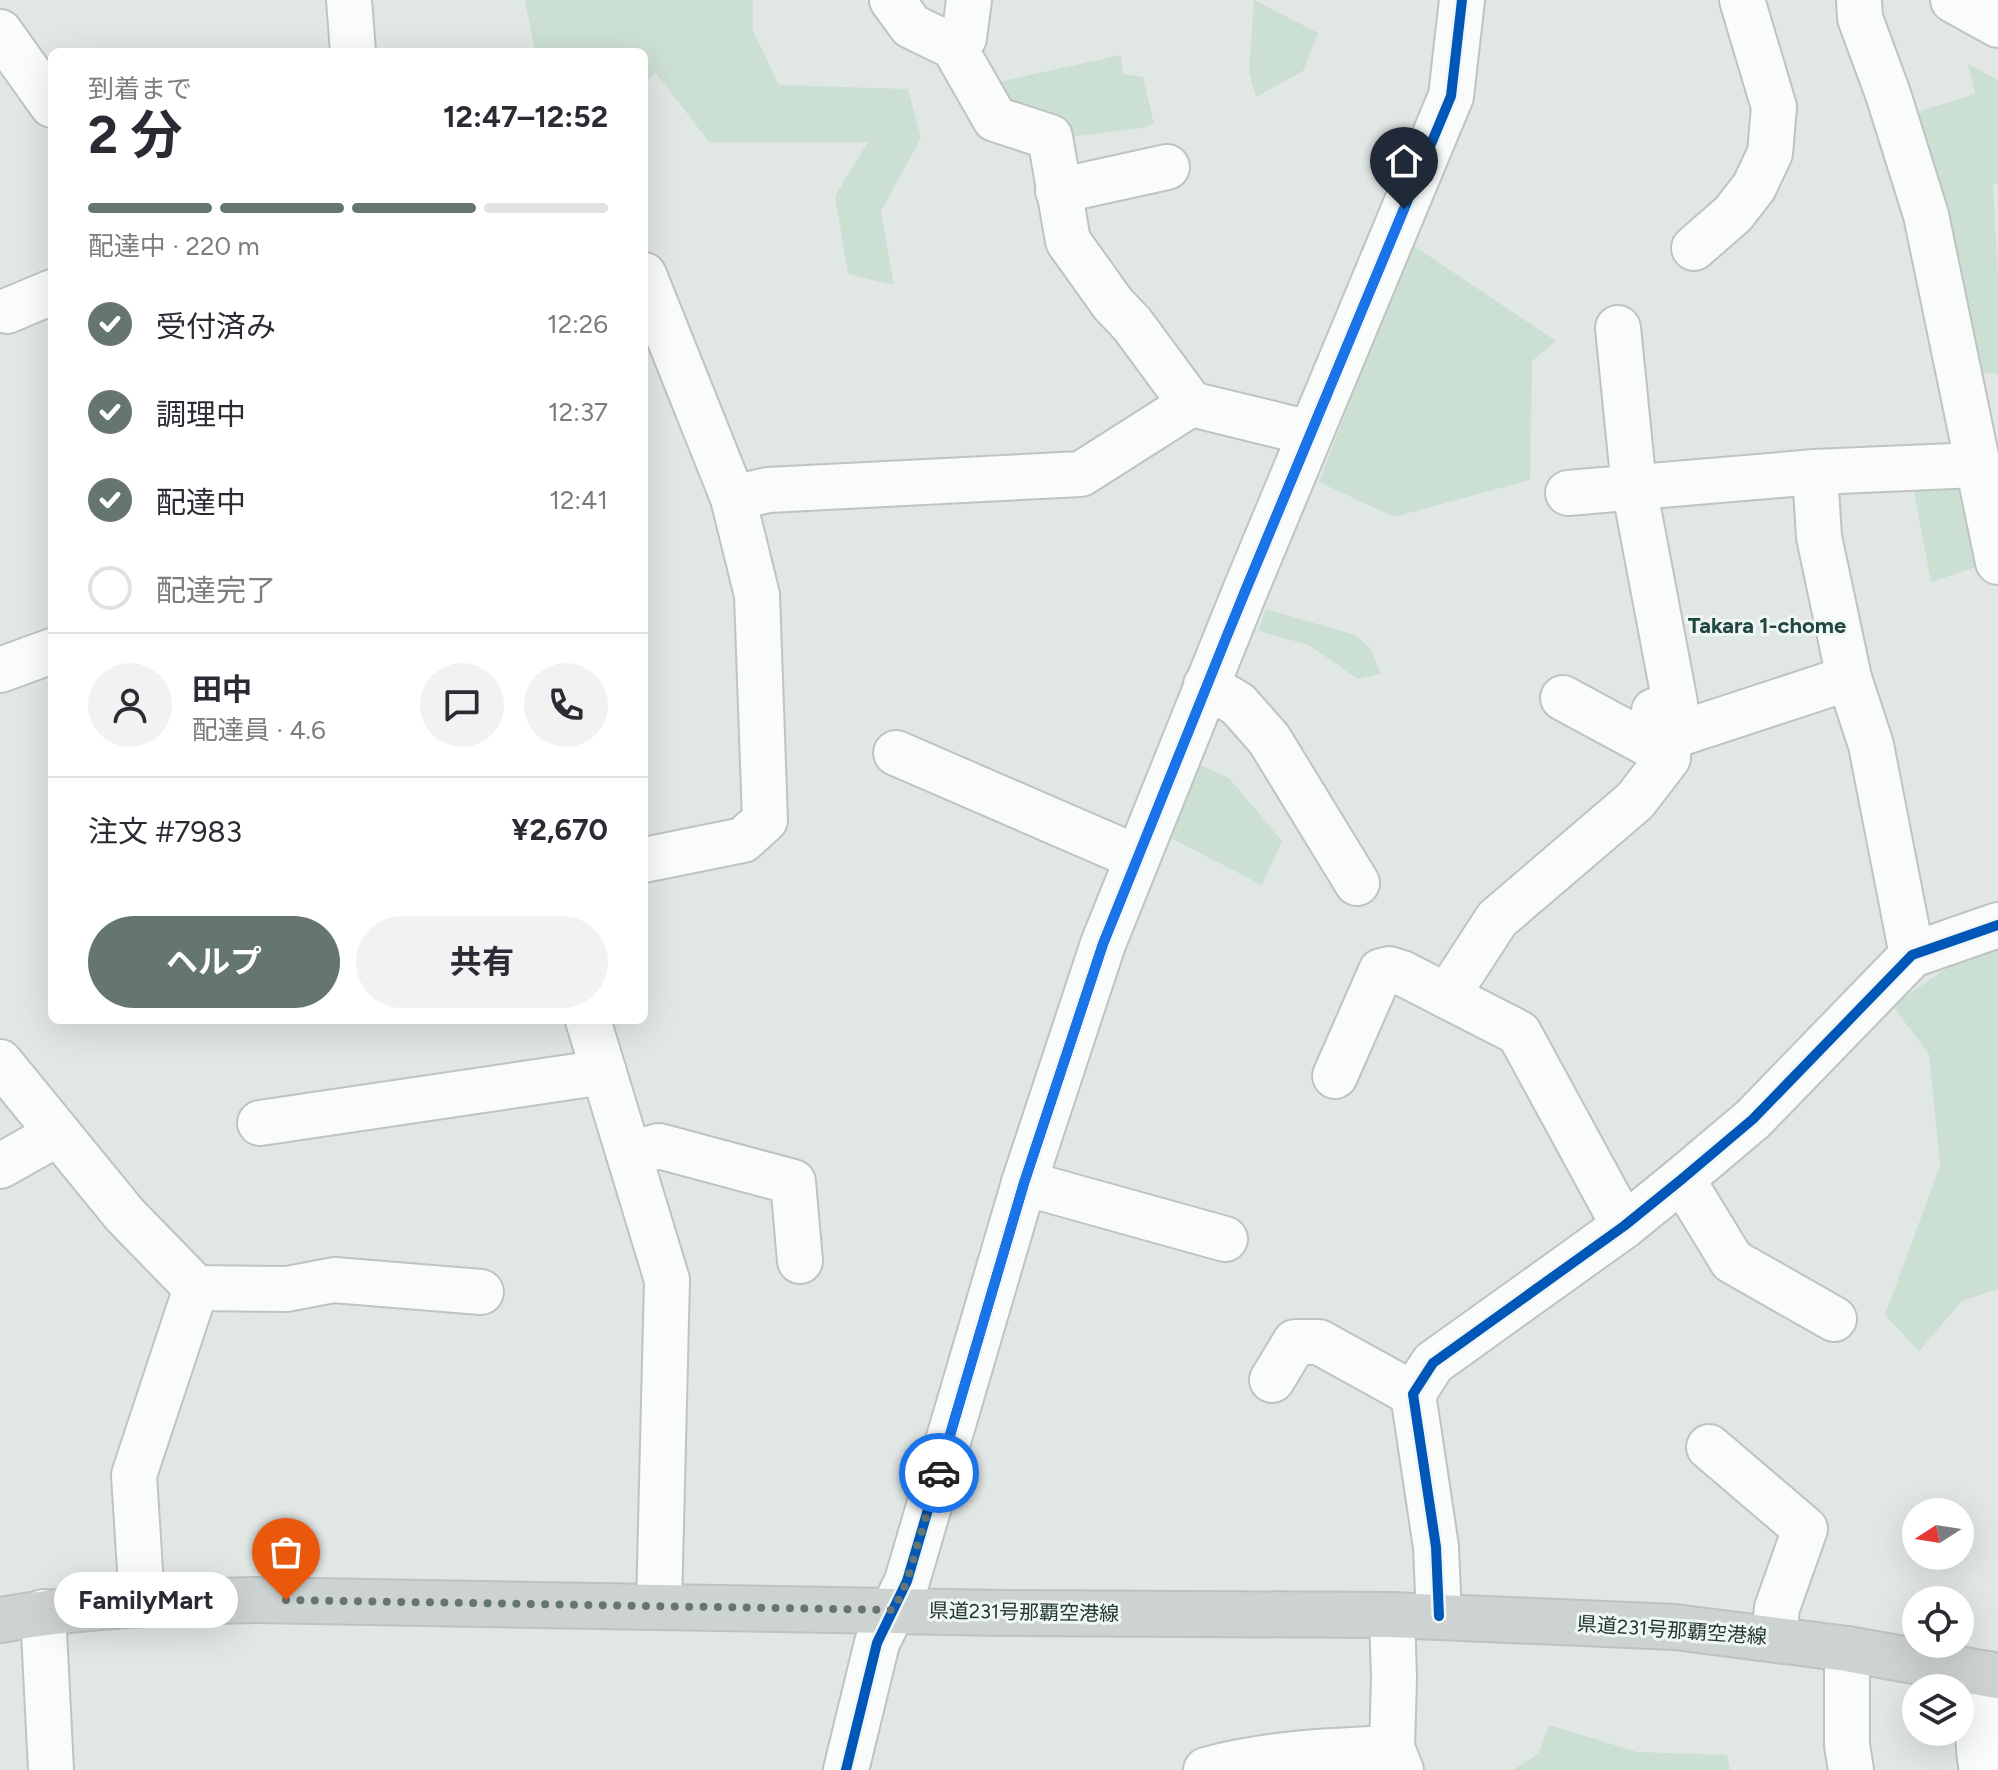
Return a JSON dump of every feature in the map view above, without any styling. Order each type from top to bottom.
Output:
[{"type":"main road","name":"県道231号那覇空港線","points":[[0,1620],[43,1612],[142,1602],[255,1600],[1439,1616],[1675,1627],[1847,1649],[1992,1675]]},
{"type":"street","points":[[349,0],[353,48]]},
{"type":"street","points":[[892,0],[911,26],[954,47],[995,119],[1050,137],[1068,241],[1191,404],[1310,433]]},
{"type":"street","points":[[954,47],[964,38],[969,0]]},
{"type":"street","points":[[846,1770],[877,1643],[907,1581],[1024,1183],[1103,944],[1206,685],[1451,96],[1462,0]]},
{"type":"street","points":[[1694,248],[1733,214],[1754,187],[1770,153],[1774,107],[1742,0]]},
{"type":"street","points":[[1859,0],[1860,18],[1888,94],[1926,215],[1985,477],[1998,562]]},
{"type":"street","points":[[1953,0],[1998,25]]},
{"type":"street","points":[[0,32],[48,99]]},
{"type":"street","points":[[1058,191],[1167,167]]},
{"type":"street","points":[[648,285],[733,498],[757,595],[765,820],[743,840],[648,859]]},
{"type":"street","points":[[7,311],[48,294]]},
{"type":"street","points":[[1563,698],[1648,744],[1675,703],[1634,487],[1618,328]]},
{"type":"street","points":[[733,498],[768,490],[1081,474],[1191,404]]},
{"type":"street","points":[[1568,493],[1815,472],[1985,477]]},
{"type":"street","points":[[1815,472],[1819,537],[1849,678],[1871,745],[1912,955]]},
{"type":"street","points":[[0,670],[48,652]]},
{"type":"street","points":[[1661,724],[1849,678]]},
{"type":"street","points":[[1206,685],[1238,704],[1269,739],[1357,883]]},
{"type":"street","points":[[1447,996],[1497,919],[1635,801],[1668,758],[1661,724]]},
{"type":"street","points":[[896,753],[1136,857]]},
{"type":"street","points":[[1439,1616],[1436,1547],[1413,1394],[1433,1363],[1624,1226],[1753,1119],[1912,955],[1998,925]]},
{"type":"street","points":[[1335,1076],[1381,971],[1389,969],[1519,1033],[1624,1226]]},
{"type":"street","points":[[589,1024],[667,1280],[659,1606]]},
{"type":"street","points":[[0,1062],[125,1215],[196,1288],[287,1289],[334,1280],[481,1292]]},
{"type":"street","points":[[260,1123],[604,1072]]},
{"type":"street","points":[[0,1166],[57,1134]]},
{"type":"street","points":[[629,1154],[659,1146],[793,1182],[800,1261]]},
{"type":"street","points":[[1682,1179],[1732,1261],[1834,1319]]},
{"type":"street","points":[[1024,1183],[1225,1239]]},
{"type":"street","points":[[142,1602],[134,1475],[196,1288]]},
{"type":"street","points":[[1272,1380],[1295,1342],[1319,1342],[1413,1394]]},
{"type":"street","points":[[1709,1447],[1805,1529],[1777,1608],[1774,1638]]},
{"type":"street","points":[[43,1612],[51,1770]]},
{"type":"street","points":[[1206,1770],[1236,1761],[1335,1750],[1396,1759],[1392,1615]]},
{"type":"street","points":[[1847,1649],[1847,1745],[1851,1770]]},
{"type":"street","points":[[1982,1770],[1979,1754],[1980,1704],[1992,1675]]},
{"type":"green space","points":[[525,0],[753,0],[753,31],[779,85],[908,89],[921,138],[881,211],[894,285],[848,274],[835,196],[868,142],[709,142],[656,73],[648,79],[648,48],[534,48]]},
{"type":"green space","points":[[1254,0],[1318,33],[1303,71],[1256,97],[1249,72]]},
{"type":"green space","points":[[1121,55],[1123,74],[1143,77],[1154,124],[1062,138],[1001,106],[989,84]]},
{"type":"green space","points":[[1968,64],[1998,80],[1998,184],[1993,185],[1998,277],[1998,374],[1978,373],[1914,113],[1975,94]]},
{"type":"green space","points":[[1411,244],[1556,341],[1532,361],[1530,480],[1394,517],[1319,482]]},
{"type":"green space","points":[[1963,478],[1982,565],[1931,582],[1912,481]]},
{"type":"green space","points":[[1266,609],[1355,635],[1370,648],[1381,674],[1358,679],[1309,645],[1258,631]]},
{"type":"green space","points":[[1198,764],[1229,778],[1282,841],[1262,885],[1167,836]]},
{"type":"green space","points":[[1998,944],[1998,1289],[1962,1301],[1919,1351],[1885,1315],[1940,1166],[1929,1054],[1892,1005],[1968,954]]},
{"type":"green space","points":[[1549,1725],[1637,1752],[1727,1755],[1730,1770],[1513,1770],[1539,1753]]},
{"type":"cycle path","points":[[846,1770],[877,1643],[907,1581],[1024,1183],[1103,944],[1245,591],[1451,96],[1462,0]]},
{"type":"cycle path","points":[[1439,1616],[1436,1547],[1413,1394],[1433,1363],[1624,1226],[1753,1119],[1912,955],[1998,925]]},
{"type":"way so far","points":[[286,1600],[894,1610],[907,1581],[939,1473]]},
{"type":"place","name":"FamilyMart","points":[[286,1600]]},
{"type":"district","name":"Takara 1-chome","points":[[1767,625]]},
{"type":"route","points":[[939,1473],[1024,1183],[1103,944],[1136,857],[1404,209]]}]
